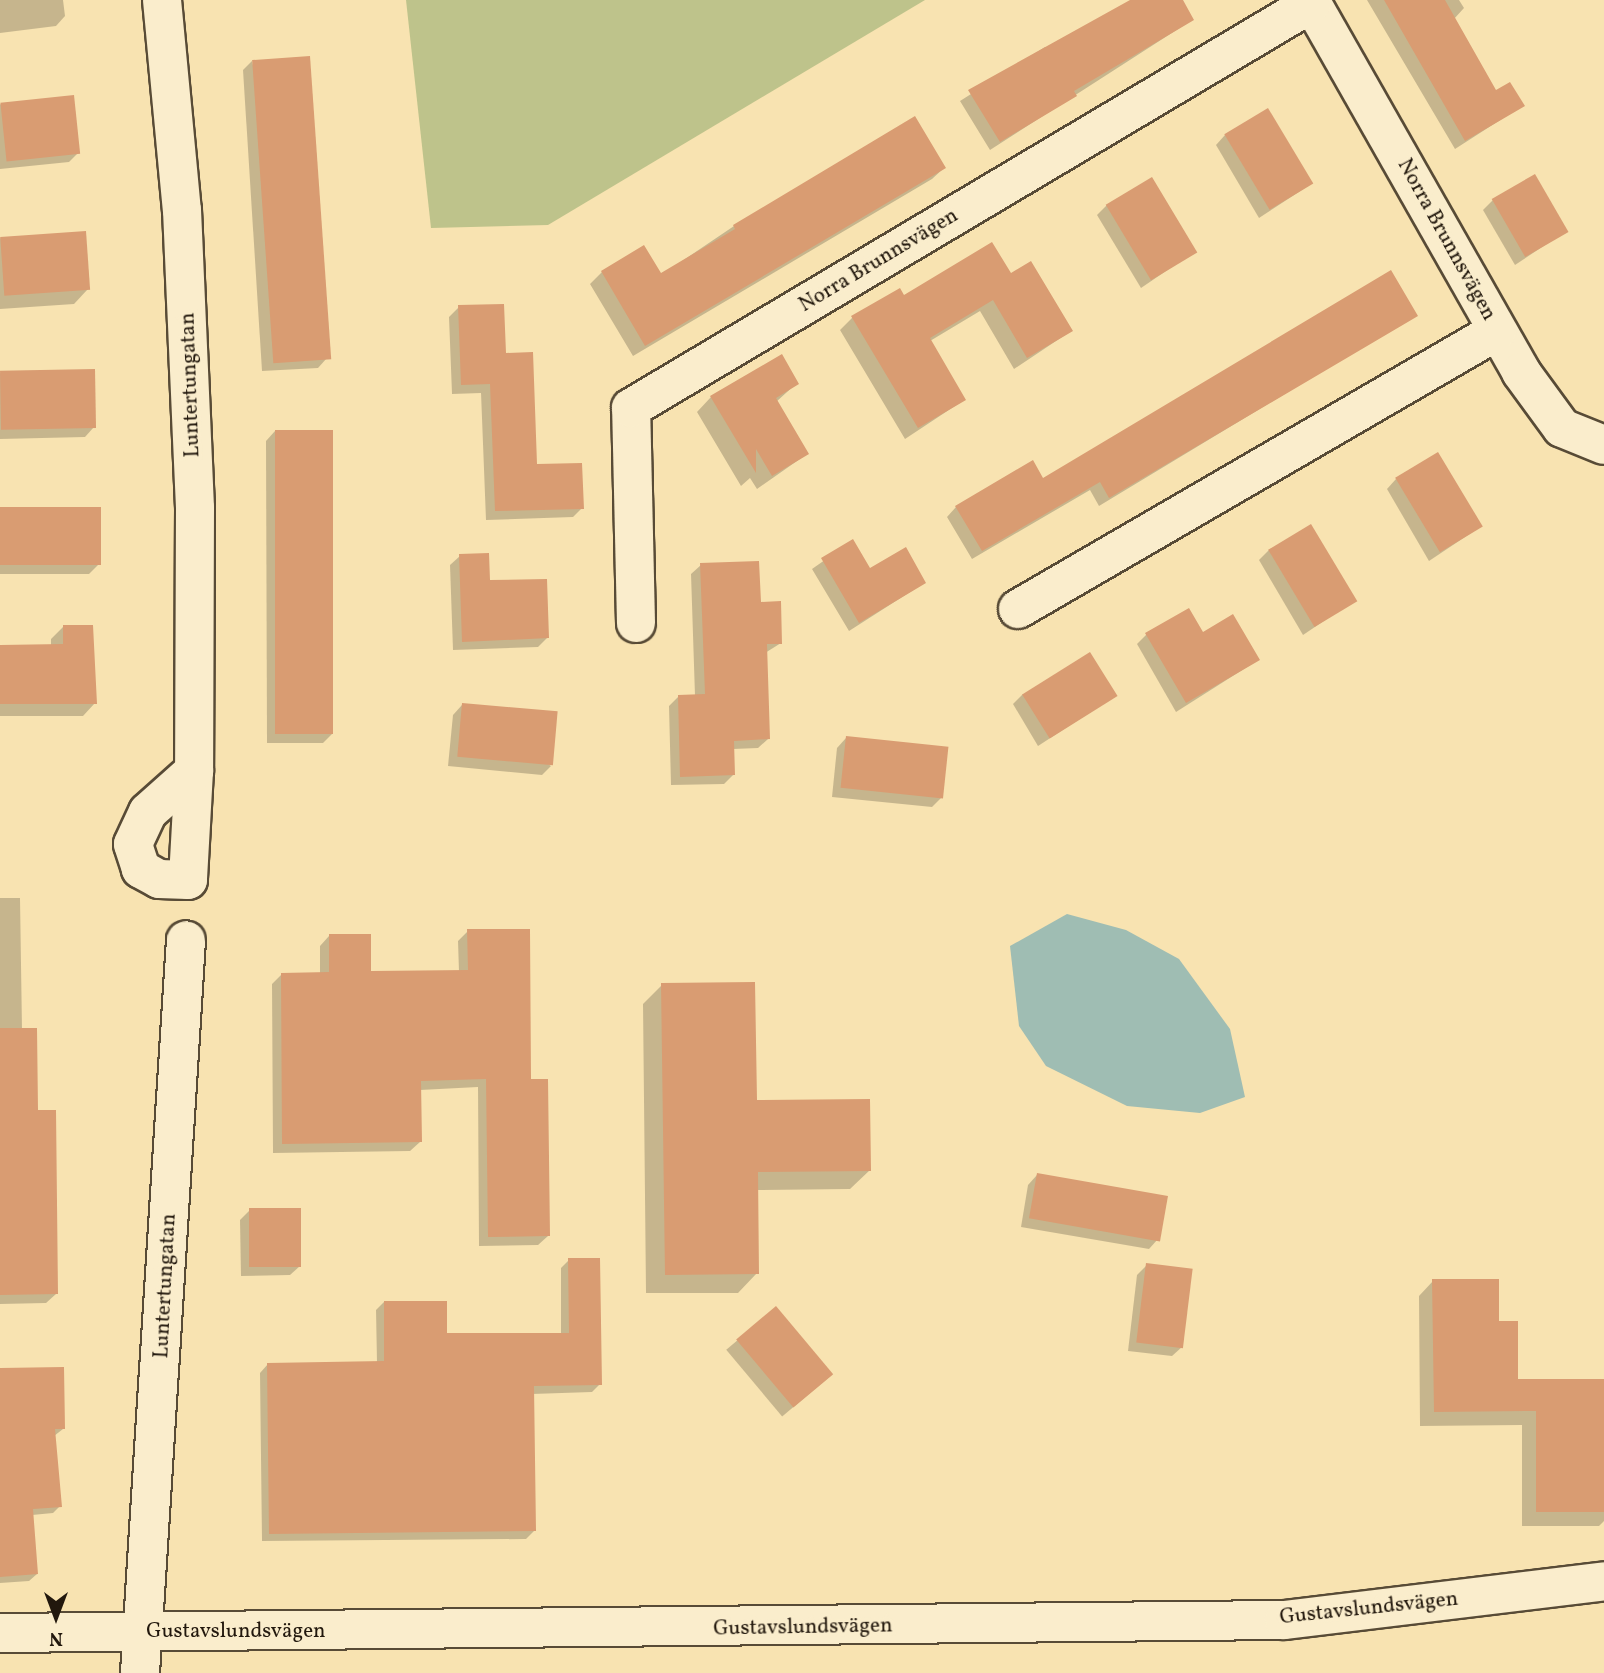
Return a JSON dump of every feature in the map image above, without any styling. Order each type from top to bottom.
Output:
[{"type":"street","name":"Luntertungatan","points":[[162,0],[192,365],[194,771]]},
{"type":"street","name":"Norra Brunnsvägen","points":[[636,623],[631,408],[1311,2],[1521,372],[1562,428],[1604,445]]},
{"type":"street","name":"Norra Brunnsvägen","points":[[1018,609],[1497,331]]},
{"type":"street","name":"Luntertungatan","points":[[140,1673],[145,1632],[186,940]]},
{"type":"street","name":"Gustavslundsvägen","points":[[0,1633],[1284,1620],[1604,1581]]},
{"type":"green space","points":[[406,0],[925,0],[548,225],[431,228]]},
{"type":"water","points":[[1067,914],[1126,930],[1179,959],[1230,1029],[1245,1097],[1200,1113],[1127,1106],[1046,1066],[1019,1026],[1010,946]]},
{"type":"building","points":[[1130,0],[1183,0],[1194,20],[1074,91],[1077,96],[1000,142],[968,90]]},
{"type":"building","points":[[1384,0],[1445,0],[1496,90],[1510,82],[1525,106],[1465,141]]},
{"type":"building","points":[[310,56],[331,359],[273,363],[252,60]]},
{"type":"building","points":[[74,95],[80,154],[7,161],[0,103]]},
{"type":"building","points":[[1268,108],[1313,183],[1270,210],[1224,134]]},
{"type":"building","points":[[915,116],[946,168],[645,346],[601,271],[644,245],[661,273],[735,229],[733,225]]},
{"type":"building","points":[[1535,174],[1568,232],[1525,257],[1492,199]]},
{"type":"building","points":[[1152,177],[1197,252],[1151,280],[1106,205]]},
{"type":"building","points":[[86,231],[90,290],[4,296],[0,237]]},
{"type":"building","points":[[992,242],[1011,273],[1031,261],[1073,331],[1027,358],[993,300],[930,338],[966,400],[918,428],[851,316],[900,288],[904,295]]},
{"type":"building","points":[[1391,270],[1418,316],[1109,498],[1100,482],[982,551],[955,506],[1033,460],[1043,478]]},
{"type":"building","points":[[504,304],[506,353],[533,352],[537,464],[582,463],[584,509],[495,511],[490,384],[461,385],[458,305]]},
{"type":"building","points":[[782,354],[799,384],[776,398],[809,454],[772,476],[756,449],[756,473],[710,396]]},
{"type":"building","points":[[95,369],[96,428],[1,430],[0,371]]},
{"type":"building","points":[[275,430],[333,430],[333,734],[275,734]]},
{"type":"building","points":[[1438,452],[1483,527],[1440,552],[1395,478]]},
{"type":"building","points":[[0,507],[101,507],[101,565],[0,565]]},
{"type":"building","points":[[1311,524],[1357,601],[1314,627],[1268,550]]},
{"type":"building","points":[[853,539],[870,568],[906,547],[926,583],[859,623],[821,558]]},
{"type":"building","points":[[489,553],[490,580],[547,579],[549,638],[462,642],[459,554]]},
{"type":"building","points":[[759,561],[761,602],[781,601],[782,644],[767,644],[770,739],[734,741],[735,775],[680,777],[678,695],[705,694],[700,563]]},
{"type":"building","points":[[1189,608],[1203,632],[1233,614],[1260,660],[1186,703],[1145,633]]},
{"type":"building","points":[[63,625],[93,625],[97,704],[0,704],[0,645],[63,644]]},
{"type":"building","points":[[1090,652],[1118,696],[1050,738],[1022,694]]},
{"type":"building","points":[[462,703],[558,711],[553,765],[457,757]]},
{"type":"building","points":[[846,736],[948,747],[943,798],[841,788]]},
{"type":"building","points":[[467,929],[530,929],[531,1079],[548,1079],[550,1236],[488,1237],[486,1079],[421,1081],[422,1142],[282,1144],[281,973],[329,972],[329,934],[371,934],[371,971],[468,970]]},
{"type":"building","points":[[755,982],[757,1100],[870,1099],[871,1171],[758,1172],[759,1274],[665,1275],[661,983]]},
{"type":"building","points":[[0,1028],[37,1028],[38,1110],[56,1110],[58,1294],[0,1295]]},
{"type":"building","points":[[1037,1173],[1168,1196],[1160,1241],[1029,1218]]},
{"type":"building","points":[[249,1208],[301,1208],[301,1267],[249,1267]]},
{"type":"building","points":[[568,1258],[600,1258],[602,1385],[534,1386],[536,1531],[269,1534],[267,1363],[384,1361],[384,1301],[447,1301],[447,1333],[569,1333]]},
{"type":"building","points":[[1146,1263],[1193,1269],[1183,1348],[1136,1342]]},
{"type":"building","points":[[1432,1279],[1499,1279],[1499,1321],[1518,1321],[1518,1379],[1604,1379],[1604,1512],[1536,1512],[1536,1411],[1434,1412]]},
{"type":"building","points":[[776,1306],[833,1374],[793,1408],[736,1339]]},
{"type":"building","points":[[64,1367],[65,1429],[55,1429],[62,1507],[33,1509],[38,1574],[0,1577],[0,1368]]}]
